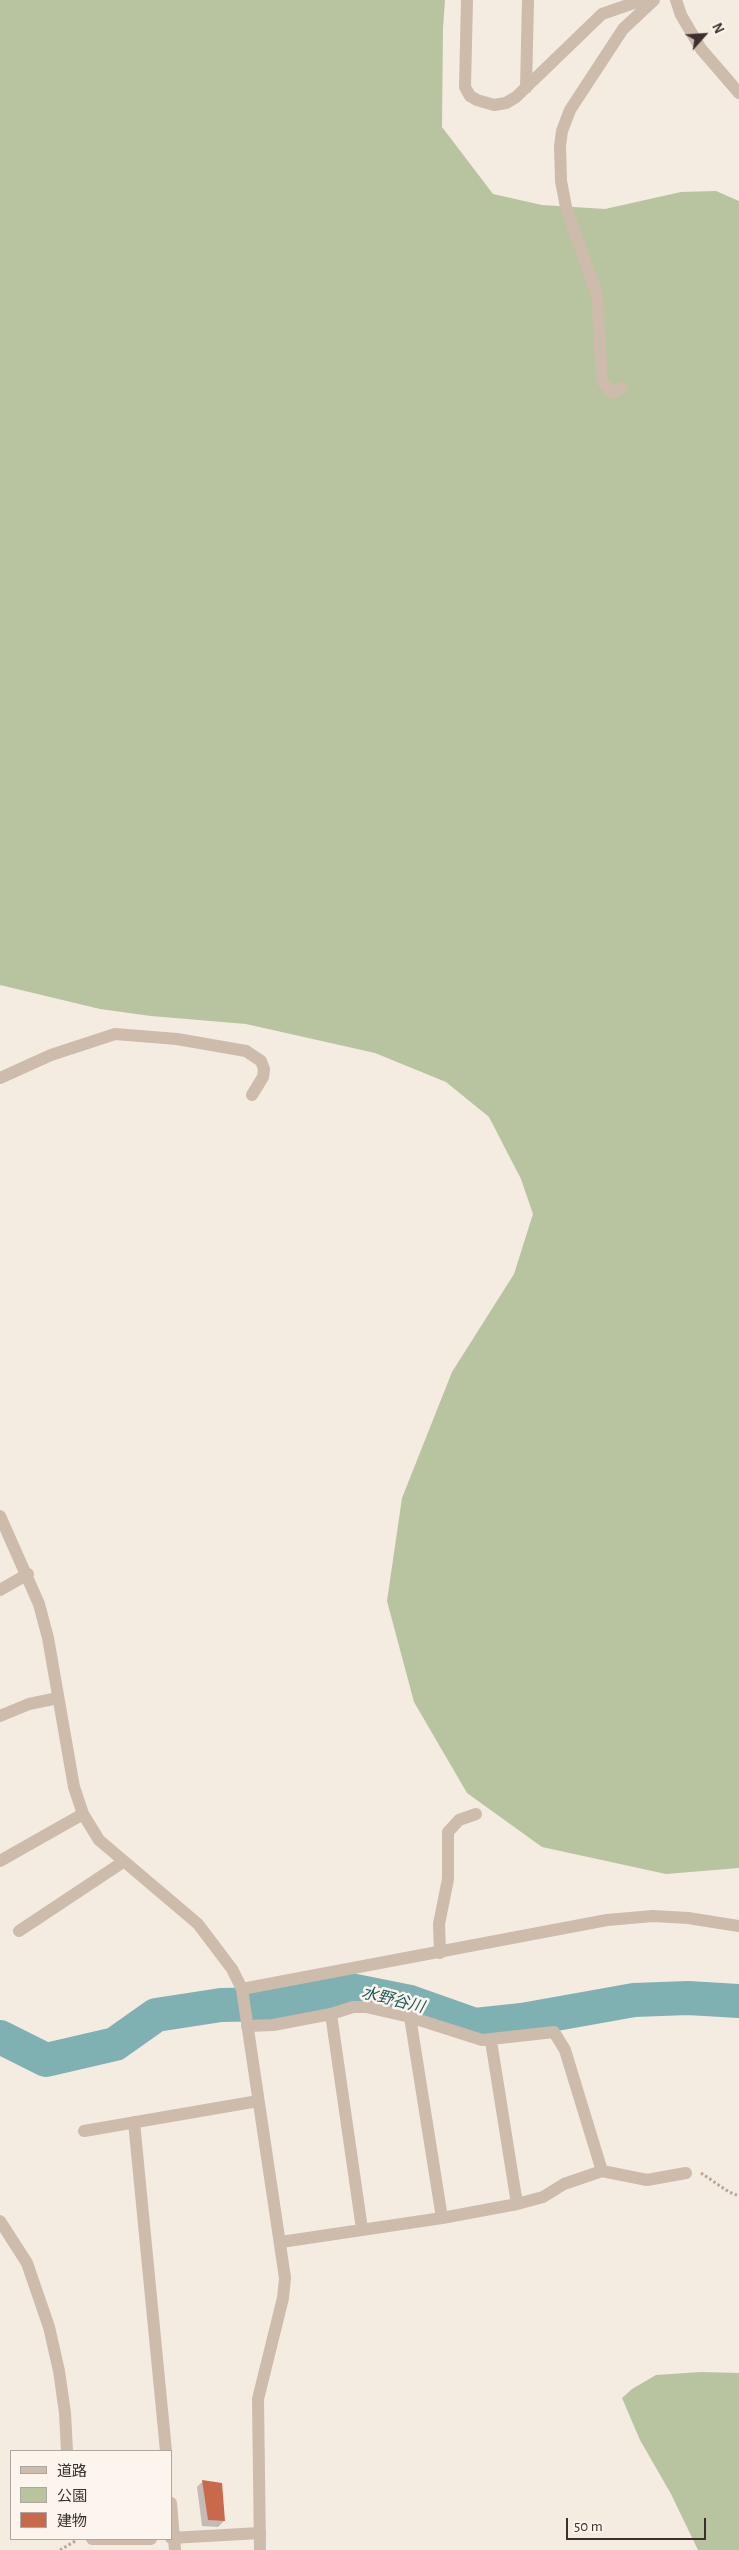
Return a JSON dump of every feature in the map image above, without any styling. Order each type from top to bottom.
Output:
[{"type":"street","points":[[467,0],[466,87],[470,96],[477,100],[500,104],[516,97],[602,14],[642,0]]},
{"type":"street","points":[[526,88],[528,0]]},
{"type":"street","points":[[622,388],[612,392],[602,381],[597,295],[566,207],[561,181],[560,146],[562,131],[570,110],[623,29],[654,0]]},
{"type":"street","points":[[676,0],[680,15],[701,49],[739,93]]},
{"type":"street","points":[[0,1078],[51,1055],[115,1034],[177,1038],[246,1051],[261,1061],[264,1069],[263,1077],[252,1095]]},
{"type":"street","points":[[0,1516],[28,1574],[39,1604],[48,1638],[74,1787],[83,1814],[99,1840],[198,1924],[232,1969],[242,1994],[285,2278],[283,2298],[258,2399],[260,2550]]},
{"type":"street","points":[[0,1590],[28,1574]]},
{"type":"street","points":[[0,1716],[29,1704],[58,1698]]},
{"type":"street","points":[[0,1861],[83,1814]]},
{"type":"street","points":[[440,1953],[439,1924],[448,1880],[448,1832],[460,1820],[476,1814]]},
{"type":"street","points":[[19,1930],[123,1862]]},
{"type":"street","points":[[242,1994],[616,1919],[653,1916],[688,1918],[739,1926]]},
{"type":"street","points":[[246,2021],[273,2024],[331,2014],[353,2007],[366,2007],[410,2017],[491,2041],[554,2032],[565,2050],[602,2171]]},
{"type":"street","points":[[331,2014],[362,2229]]},
{"type":"street","points":[[410,2017],[442,2218]]},
{"type":"street","points":[[491,2041],[517,2204]]},
{"type":"street","points":[[84,2131],[258,2101]]},
{"type":"street","points":[[134,2122],[166,2450]]},
{"type":"street","points":[[281,2242],[442,2218],[517,2204],[543,2196],[564,2184],[602,2171],[646,2180],[686,2173]]},
{"type":"street","points":[[0,2221],[27,2263],[49,2327],[65,2413],[67,2450]]},
{"type":"street","points":[[172,2522],[173,2542],[260,2532]]},
{"type":"path","points":[[686,2173],[700,2172],[729,2192],[739,2196]]},
{"type":"path","points":[[60,2550],[78,2540]]},
{"type":"green space","points":[[0,0],[445,0],[442,127],[493,194],[542,205],[605,209],[681,192],[716,191],[739,201],[739,1868],[666,1874],[542,1847],[467,1793],[414,1702],[387,1601],[402,1498],[452,1372],[514,1274],[533,1214],[521,1179],[489,1117],[446,1082],[375,1053],[246,1024],[151,1016],[100,1009],[0,985]]},
{"type":"green space","points":[[701,2372],[739,2373],[739,2550],[698,2550],[671,2494],[640,2440],[622,2398],[632,2389],[656,2375]]},
{"type":"building","points":[[202,2480],[222,2483],[225,2521],[208,2520]]},
{"type":"waterway","name":"水野谷川","points":[[0,2037],[46,2060],[115,2044],[156,2015],[221,2005],[273,2004],[350,1990],[410,2002],[475,2025],[522,2020],[634,2000],[688,1998],[739,2001]]}]
